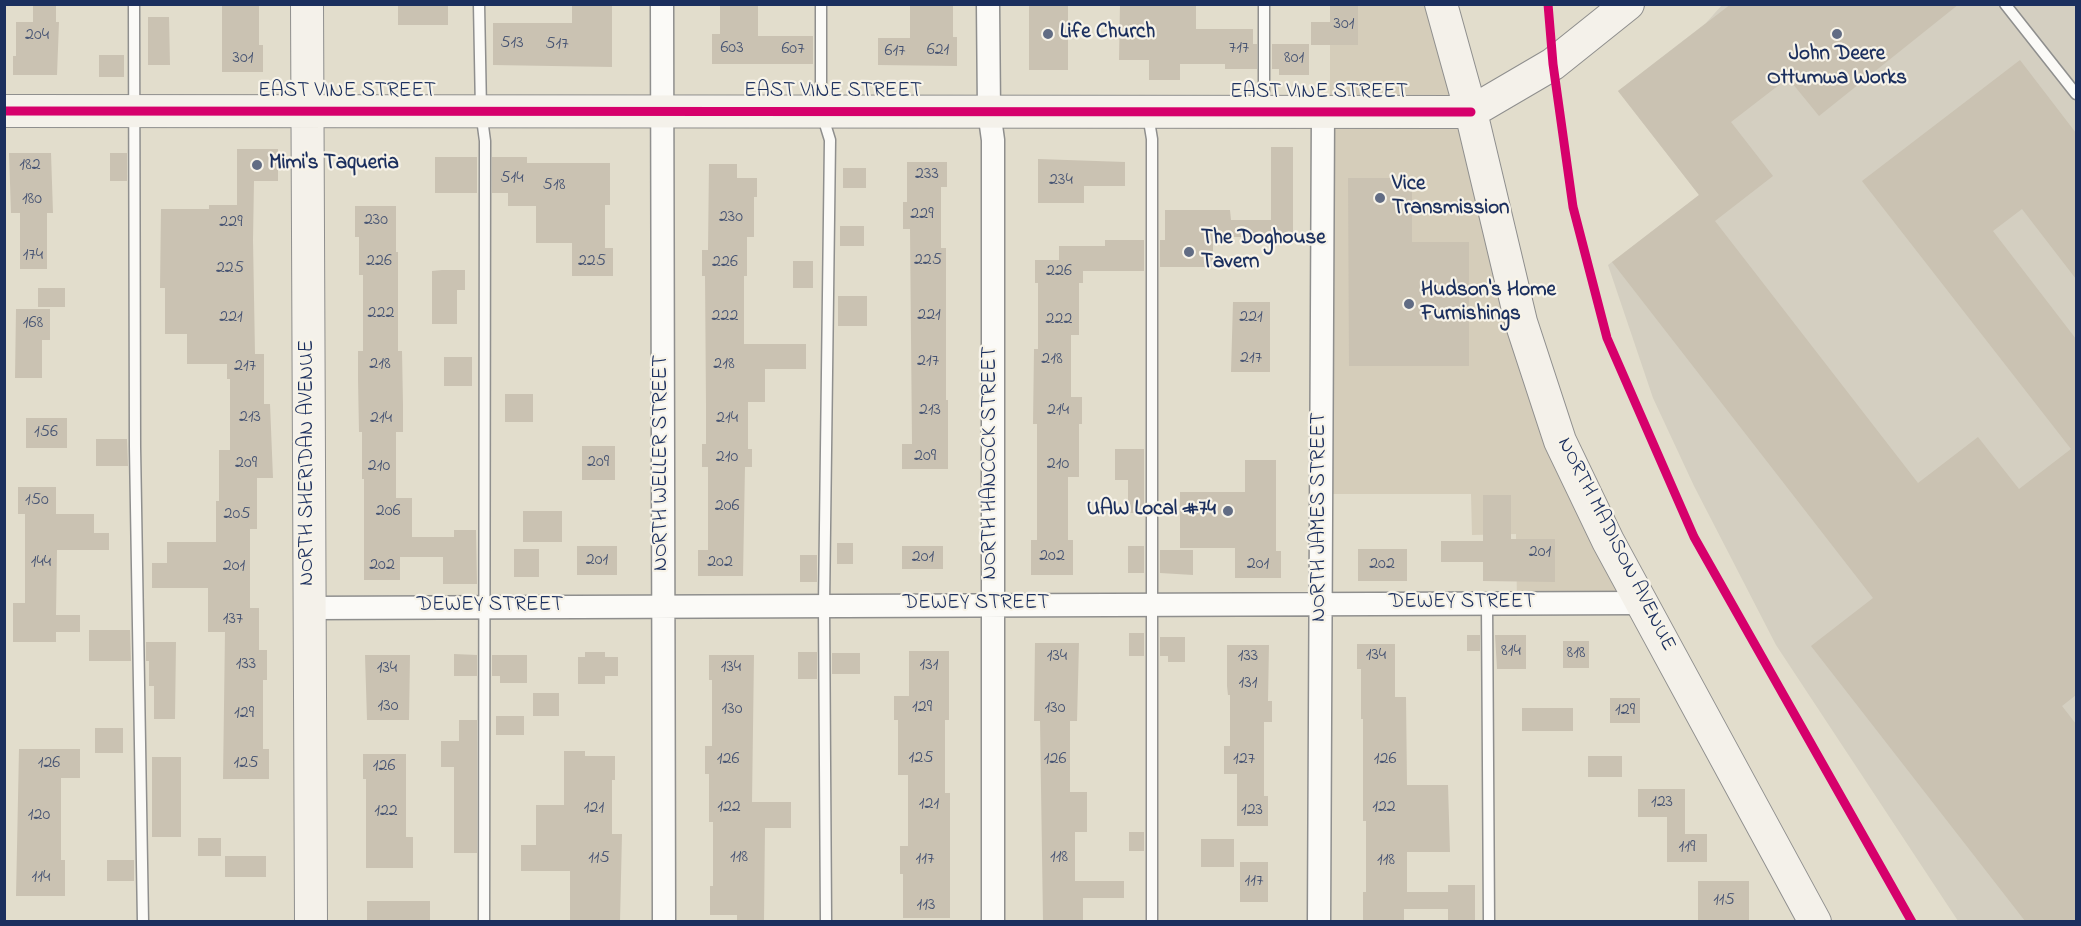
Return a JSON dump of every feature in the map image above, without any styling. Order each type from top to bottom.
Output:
[{"type":"street","name":"NORTH SHERIDAN AVENUE","points":[[307,4],[311,921]]},
{"type":"street","name":"NORTH WELLER STREET","points":[[662,4],[664,921]]},
{"type":"street","name":"NORTH HANCOCK STREET","points":[[988,4],[989,111],[993,140],[993,921]]},
{"type":"street","name":"NORTH MADISON AVENUE","points":[[1441,4],[1471,112],[1521,322],[1560,441],[1641,603],[1815,921]]},
{"type":"street","points":[[1471,112],[1553,64],[1628,4]]},
{"type":"street","name":"EAST VINE STREET","points":[[4,111],[1471,112]]},
{"type":"street","name":"NORTH JAMES STREET","points":[[1318,921],[1323,112]]},
{"type":"street","name":"DEWEY STREET","points":[[310,608],[1641,603]]},
{"type":"lane","points":[[134,4],[135,447],[143,921]]},
{"type":"lane","points":[[479,4],[481,111],[485,141],[484,921]]},
{"type":"lane","points":[[820,4],[821,111],[830,140],[824,605],[826,921]]},
{"type":"lane","points":[[1264,4],[1264,112]]},
{"type":"lane","points":[[2005,4],[2076,94]]},
{"type":"lane","points":[[1148,112],[1152,139],[1152,921]]},
{"type":"lane","points":[[1487,604],[1489,921]]},
{"type":"shaded area","points":[[1330,5],[1441,5],[1521,322],[1641,603],[1517,604],[1516,534],[1472,535],[1471,494],[1321,494],[1330,111]]},
{"type":"shaded area","points":[[1722,5],[2076,5],[2076,921],[1958,921],[1776,645],[1694,486],[1653,398],[1608,265],[1699,195],[1618,91],[1706,23]]},
{"type":"building","points":[[33,4],[56,4],[56,22],[59,22],[57,75],[13,75],[13,56],[16,56],[16,22],[33,22]]},
{"type":"building","points":[[222,4],[259,4],[259,45],[263,45],[263,72],[222,72]]},
{"type":"building","points":[[398,4],[448,4],[448,25],[398,25]]},
{"type":"building","points":[[572,4],[612,4],[612,67],[493,65],[493,23],[572,23]]},
{"type":"building","points":[[720,4],[758,4],[758,36],[813,36],[813,64],[712,64],[712,34],[720,34]]},
{"type":"building","points":[[910,4],[953,4],[953,37],[957,37],[957,66],[878,65],[878,38],[910,38]]},
{"type":"building","name":"Life Church","points":[[1029,4],[1068,4],[1068,70],[1029,70]]},
{"type":"building","points":[[1120,4],[1196,4],[1196,29],[1253,29],[1253,44],[1257,44],[1257,69],[1225,69],[1225,64],[1180,64],[1180,80],[1149,80],[1149,60],[1119,60]]},
{"type":"building","points":[[1330,4],[1358,4],[1358,45],[1311,45],[1311,22],[1330,22]]},
{"type":"building","points":[[1731,4],[1959,4],[1819,116],[1788,78],[1731,122],[1773,176],[1715,221],[1918,483],[1978,437],[2019,489],[2071,449],[1862,181],[2020,60],[2076,133],[2076,279],[2022,209],[1993,231],[2076,339],[2076,695],[2062,706],[2076,724],[2076,921],[2025,921],[1811,646],[1873,598],[1612,262],[1699,195],[1618,91]]},
{"type":"building","points":[[148,17],[169,17],[170,65],[148,65]]},
{"type":"building","points":[[1272,44],[1309,44],[1309,75],[1279,75],[1279,69],[1272,69]]},
{"type":"building","points":[[99,55],[124,55],[124,77],[99,77]]},
{"type":"building","points":[[1271,147],[1293,147],[1293,237],[1213,237],[1213,267],[1160,267],[1160,240],[1165,240],[1165,210],[1230,210],[1231,220],[1271,220]]},
{"type":"building","points":[[237,149],[278,149],[278,181],[254,181],[253,240],[255,354],[264,354],[264,404],[270,404],[273,478],[257,478],[257,529],[250,529],[250,608],[259,608],[259,650],[267,650],[267,680],[263,680],[263,749],[269,749],[269,779],[223,779],[225,632],[208,632],[208,588],[152,588],[152,563],[167,563],[167,542],[216,542],[219,450],[230,450],[230,379],[227,379],[227,364],[187,364],[187,334],[165,334],[165,288],[160,288],[161,209],[209,209],[209,205],[237,205]]},
{"type":"building","points":[[9,153],[51,153],[53,213],[47,213],[47,269],[20,269],[20,213],[11,213]]},
{"type":"building","points":[[110,153],[127,153],[127,181],[110,181]]},
{"type":"building","points":[[435,157],[477,157],[477,193],[435,193]]},
{"type":"building","points":[[492,157],[527,157],[527,163],[610,163],[610,205],[605,205],[605,248],[613,248],[613,276],[572,276],[572,243],[536,243],[536,206],[508,206],[508,193],[492,193]]},
{"type":"building","points":[[1038,159],[1125,162],[1125,186],[1084,186],[1084,203],[1038,203]]},
{"type":"building","points":[[907,162],[947,162],[947,187],[941,187],[941,248],[946,248],[948,469],[902,469],[902,444],[912,444],[910,229],[903,229],[903,202],[907,202]]},
{"type":"building","points":[[709,164],[737,164],[737,178],[757,178],[757,197],[754,197],[754,237],[747,237],[747,276],[744,276],[744,344],[806,344],[806,369],[765,369],[765,402],[748,402],[748,449],[752,449],[752,467],[745,467],[743,576],[698,576],[698,550],[708,550],[708,467],[702,467],[702,444],[706,444],[706,405],[705,276],[702,276],[702,250],[708,250]]},
{"type":"building","points":[[843,168],[866,168],[866,188],[843,188]]},
{"type":"building","name":"Hudson's Home Furnishings","points":[[1348,178],[1412,178],[1412,242],[1469,242],[1469,366],[1349,366]]},
{"type":"building","points":[[355,206],[396,206],[398,351],[402,351],[403,432],[396,432],[396,498],[412,498],[412,537],[454,537],[454,530],[476,530],[477,584],[443,584],[443,557],[400,557],[400,580],[364,580],[364,479],[362,479],[362,432],[359,432],[358,379],[358,351],[363,351],[363,275],[359,275],[359,237],[355,237]]},
{"type":"building","points":[[840,226],[864,226],[864,246],[840,246]]},
{"type":"building","points":[[1105,240],[1144,240],[1144,271],[1083,271],[1083,283],[1079,283],[1079,335],[1071,335],[1071,397],[1082,397],[1082,424],[1079,424],[1079,477],[1068,477],[1068,540],[1073,540],[1073,575],[1031,575],[1031,540],[1037,540],[1037,424],[1033,424],[1034,349],[1038,349],[1038,283],[1035,283],[1035,260],[1059,260],[1059,246],[1105,246]]},
{"type":"building","points":[[793,261],[813,261],[813,288],[793,288]]},
{"type":"building","points":[[465,270],[465,290],[457,290],[457,324],[432,324],[432,271]]},
{"type":"building","points":[[38,288],[65,288],[65,307],[38,307]]},
{"type":"building","points":[[838,296],[867,296],[867,326],[838,326]]},
{"type":"building","points":[[1233,302],[1270,302],[1270,372],[1231,372]]},
{"type":"building","points":[[16,309],[50,309],[50,340],[42,340],[42,378],[15,378]]},
{"type":"building","points":[[444,357],[472,357],[472,386],[444,386]]},
{"type":"building","points":[[505,394],[533,394],[533,422],[505,422]]},
{"type":"building","points":[[26,418],[67,418],[67,448],[26,448]]},
{"type":"building","points":[[96,439],[127,439],[128,466],[96,466]]},
{"type":"building","points":[[582,446],[615,446],[615,480],[582,480]]},
{"type":"building","points":[[1115,449],[1144,449],[1144,513],[1128,513],[1128,480],[1115,480]]},
{"type":"building","name":"UAW Local #74","points":[[1245,460],[1276,460],[1276,551],[1281,551],[1281,578],[1235,578],[1235,548],[1180,548],[1180,492],[1245,492]]},
{"type":"building","points":[[18,487],[56,487],[56,514],[94,514],[94,533],[109,533],[109,550],[57,550],[56,615],[80,615],[80,632],[56,632],[56,642],[13,642],[13,603],[25,603],[25,514],[18,514]]},
{"type":"building","points":[[1483,495],[1511,495],[1511,539],[1555,539],[1555,582],[1483,581],[1483,562],[1441,562],[1441,541],[1483,541]]},
{"type":"building","points":[[523,511],[562,511],[562,542],[523,542]]},
{"type":"building","points":[[837,543],[853,543],[853,564],[837,564]]},
{"type":"building","points":[[577,546],[617,546],[617,575],[577,575]]},
{"type":"building","points":[[902,546],[943,546],[943,569],[902,569]]},
{"type":"building","points":[[1128,546],[1144,546],[1144,573],[1128,573]]},
{"type":"building","points":[[514,549],[539,549],[539,577],[514,577]]},
{"type":"building","points":[[1358,549],[1407,549],[1407,581],[1358,581]]},
{"type":"building","points":[[1160,550],[1193,550],[1193,575],[1160,573]]},
{"type":"building","points":[[800,555],[817,555],[817,582],[800,582]]},
{"type":"building","points":[[89,630],[130,630],[131,661],[89,661]]},
{"type":"building","points":[[1129,633],[1144,633],[1144,656],[1129,656]]},
{"type":"building","points":[[1467,635],[1480,635],[1480,651],[1467,651]]},
{"type":"building","points":[[1495,635],[1526,635],[1526,669],[1497,669]]},
{"type":"building","points":[[1160,637],[1185,637],[1185,662],[1168,662],[1168,656],[1160,656]]},
{"type":"building","points":[[1563,641],[1589,641],[1589,668],[1563,668]]},
{"type":"building","points":[[146,642],[176,642],[175,719],[154,719],[154,686],[149,686]]},
{"type":"building","points":[[1035,643],[1079,643],[1077,721],[1070,721],[1070,792],[1087,792],[1087,832],[1075,832],[1075,881],[1124,881],[1124,898],[1083,898],[1083,921],[1043,921],[1040,721],[1034,721]]},
{"type":"building","points":[[1357,644],[1395,644],[1395,697],[1406,697],[1407,785],[1448,785],[1450,852],[1407,852],[1407,892],[1448,892],[1448,885],[1475,885],[1475,920],[1448,920],[1448,909],[1404,909],[1404,921],[1363,921],[1363,892],[1366,892],[1366,821],[1363,821],[1363,719],[1361,719],[1361,669],[1357,669]]},
{"type":"building","points":[[1227,645],[1269,645],[1268,701],[1272,701],[1272,722],[1264,722],[1264,796],[1268,796],[1268,826],[1237,826],[1237,774],[1224,774],[1224,746],[1230,746]]},
{"type":"building","points":[[909,651],[949,651],[949,720],[945,720],[945,793],[950,793],[950,918],[903,918],[903,874],[900,874],[900,846],[908,846],[908,775],[898,775],[898,720],[894,720],[894,696],[909,696]]},
{"type":"building","points":[[585,652],[605,652],[605,657],[618,657],[618,676],[605,676],[605,684],[578,684],[578,657],[585,657]]},
{"type":"building","points":[[798,652],[817,652],[817,679],[798,679]]},
{"type":"building","points":[[832,653],[860,653],[860,674],[832,674]]},
{"type":"building","points":[[454,654],[477,655],[477,676],[454,676]]},
{"type":"building","points":[[365,655],[410,655],[409,720],[367,720]]},
{"type":"building","points":[[492,655],[527,655],[527,683],[500,683],[500,676],[492,676]]},
{"type":"building","points":[[709,655],[754,655],[752,802],[791,802],[791,828],[765,828],[764,921],[737,921],[737,915],[710,915],[710,886],[713,886],[713,822],[709,822],[709,774],[705,774],[705,746],[712,746],[712,680],[709,680]]},
{"type":"building","points":[[533,693],[559,693],[559,716],[533,716]]},
{"type":"building","points":[[1610,698],[1640,698],[1640,723],[1610,723]]},
{"type":"building","points":[[1522,708],[1573,708],[1573,731],[1522,731]]},
{"type":"building","points":[[496,716],[524,716],[524,735],[496,735]]},
{"type":"building","points":[[459,720],[477,720],[477,853],[454,853],[454,767],[441,767],[441,741],[459,741]]},
{"type":"building","points":[[95,728],[123,728],[123,753],[95,753]]},
{"type":"building","points":[[19,749],[80,749],[80,778],[61,778],[61,860],[65,860],[65,896],[16,896]]},
{"type":"building","points":[[564,751],[585,751],[585,756],[615,756],[615,780],[612,780],[612,834],[622,834],[620,921],[570,921],[570,871],[521,871],[521,845],[536,845],[536,805],[564,805]]},
{"type":"building","points":[[363,754],[406,754],[406,837],[413,837],[413,868],[366,868],[366,779],[363,779]]},
{"type":"building","points":[[1588,756],[1622,756],[1622,777],[1588,777]]},
{"type":"building","points":[[152,757],[181,757],[181,837],[152,837]]},
{"type":"building","points":[[1638,789],[1685,789],[1685,834],[1707,834],[1707,862],[1667,862],[1667,817],[1638,817]]},
{"type":"building","points":[[1129,832],[1144,832],[1144,851],[1129,851]]},
{"type":"building","points":[[198,838],[221,838],[221,856],[198,856]]},
{"type":"building","points":[[1201,839],[1234,839],[1234,867],[1201,867]]},
{"type":"building","points":[[225,856],[266,856],[266,877],[225,877]]},
{"type":"building","points":[[107,860],[134,860],[134,881],[107,881]]},
{"type":"building","points":[[1240,862],[1268,862],[1268,902],[1240,902]]},
{"type":"building","points":[[1698,881],[1749,881],[1749,921],[1698,921]]},
{"type":"building","points":[[367,901],[430,901],[430,920],[367,920]]},
{"type":"cycle path","points":[[1548,4],[1553,64],[1573,207],[1607,338],[1694,537],[1912,922]]},
{"type":"cycle path","points":[[4,111],[1471,112]]},
{"type":"place","name":"Life Church","points":[[1048,34]]},
{"type":"place","name":"John Deere Ottumwa Works","points":[[1837,34]]},
{"type":"place","name":"Mimi's Taqueria","points":[[257,165]]},
{"type":"place","name":"Vice Transmission","points":[[1380,198]]},
{"type":"place","name":"The Doghouse Tavern","points":[[1189,252]]},
{"type":"place","name":"Hudson's Home Furnishings","points":[[1409,304]]},
{"type":"place","name":"UAW Local #74","points":[[1228,511]]}]
